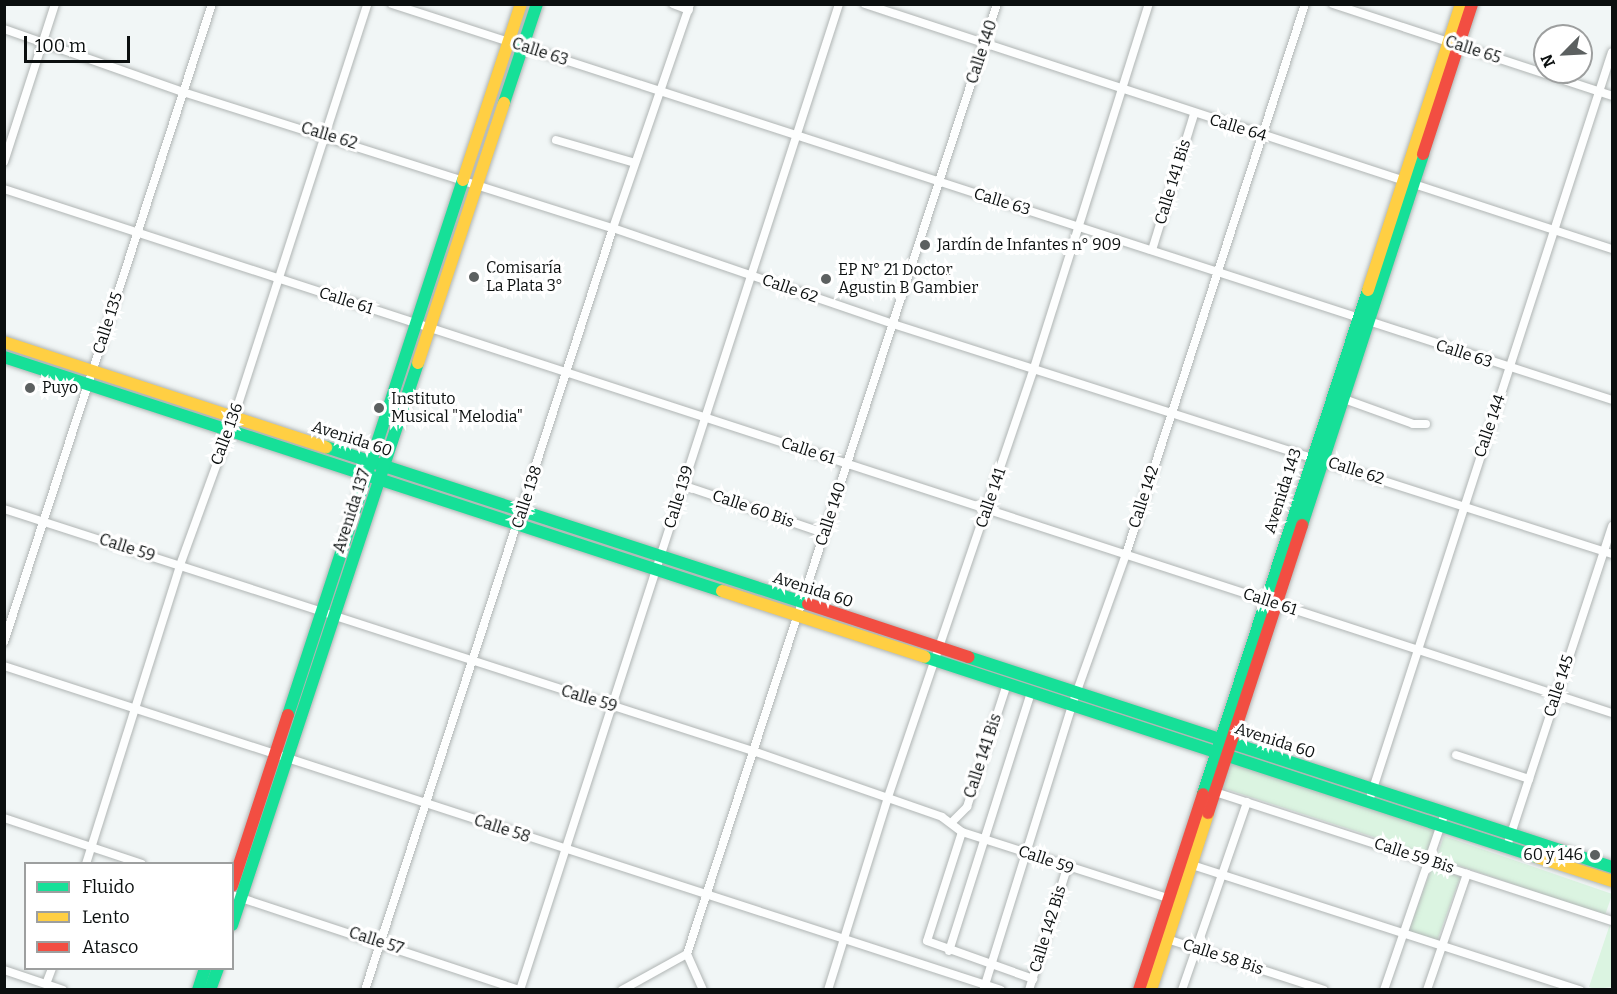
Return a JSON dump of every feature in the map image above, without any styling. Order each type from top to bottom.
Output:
[{"type":"main road","name":"Avenida 137","points":[[234,913],[237,896],[375,470],[416,323],[521,4]]},
{"type":"main road","name":"Avenida 137","points":[[375,470],[431,328],[537,4]]},
{"type":"main road","name":"Avenida 143","points":[[1454,44],[1461,4]]},
{"type":"main road","name":"Avenida 143","points":[[1139,990],[1162,938],[1454,44],[1472,4]]},
{"type":"main road","name":"Avenida 143","points":[[1317,459],[1344,399],[1363,321]]},
{"type":"main road","name":"Avenida 60","points":[[4,342],[234,417],[518,524],[658,563],[1371,795],[1443,819],[1507,846],[1612,881]]},
{"type":"main road","name":"Avenida 60","points":[[4,357],[229,430],[522,511],[658,563]]},
{"type":"main road","name":"Avenida 60","points":[[938,655],[1006,684],[1031,692],[1075,700]]},
{"type":"main road","name":"Avenida 143","points":[[1151,990],[1168,898],[1186,862],[1215,792],[1223,748]]},
{"type":"main road","name":"Avenida 137","points":[[234,881],[282,757]]},
{"type":"main road","name":"Avenida 60","points":[[1443,819],[1512,833],[1612,867]]},
{"type":"main road","points":[[198,990],[205,970]]},
{"type":"main road","points":[[210,990],[218,970]]},
{"type":"street","points":[[4,162],[55,4]]},
{"type":"street","name":"Calle 135","points":[[4,642],[212,4]]},
{"type":"street","name":"Calle 136","points":[[87,862],[180,565],[234,417],[367,4]]},
{"type":"street","name":"Calle 63","points":[[392,4],[660,90],[797,137],[1152,250],[1509,369],[1612,400]]},
{"type":"street","points":[[673,4],[689,7]]},
{"type":"street","name":"Calle 139","points":[[520,990],[614,707],[682,484],[797,137],[838,4]]},
{"type":"street","name":"Calle 64","points":[[865,4],[1194,114],[1612,249]]},
{"type":"street","name":"Calle 140","points":[[687,954],[997,4]]},
{"type":"street","name":"Calle 141","points":[[828,990],[842,938],[888,797],[988,507],[1080,227],[1149,4]]},
{"type":"street","name":"Calle 142","points":[[984,987],[1075,700],[1126,554],[1305,4]]},
{"type":"street","name":"Calle 65","points":[[1333,4],[1612,96]]},
{"type":"street","name":"Calle 138","points":[[365,990],[425,804],[474,663],[613,228],[689,7]]},
{"type":"street","name":"Calle 62","points":[[4,29],[183,92],[479,184],[892,324],[1172,411],[1608,553]]},
{"type":"street","name":"Calle 144","points":[[1371,795],[1416,649],[1612,52]]},
{"type":"street","name":"Calle 141 Bis","points":[[1152,250],[1194,114]]},
{"type":"street","points":[[556,140],[635,163]]},
{"type":"street","name":"Calle 61","points":[[4,189],[847,464],[988,507],[1270,602],[1612,713]]},
{"type":"street","points":[[1344,399],[1413,424],[1426,424]]},
{"type":"street","name":"Calle 60 Bis","points":[[682,484],[824,533]]},
{"type":"street","name":"Calle 59","points":[[4,509],[474,663],[753,751],[888,797],[951,823],[962,832],[1026,852],[1067,868],[1168,898]]},
{"type":"street","name":"Calle 145","points":[[1507,846],[1556,695],[1608,553],[1612,526]]},
{"type":"street","name":"Calle 58","points":[[4,666],[842,938],[984,987],[1000,990]]},
{"type":"street","name":"Calle 141 Bis","points":[[951,823],[968,807],[1006,684]]},
{"type":"street","points":[[949,951],[1031,692]]},
{"type":"street","points":[[1456,755],[1528,779]]},
{"type":"street","name":"Calle 59 Bis","points":[[1215,792],[1612,921]]},
{"type":"street","points":[[1182,990],[1248,802]]},
{"type":"street","points":[[4,818],[136,862]]},
{"type":"street","points":[[1384,990],[1443,819]]},
{"type":"street","points":[[962,832],[929,944],[1033,979]]},
{"type":"street","points":[[1186,862],[1580,990]]},
{"type":"street","name":"Calle 142 Bis","points":[[1029,990],[1067,868]]},
{"type":"street","points":[[1427,990],[1467,874]]},
{"type":"street","name":"Calle 57","points":[[237,896],[520,990]]},
{"type":"street","name":"Calle 58 Bis","points":[[1162,938],[1324,990]]},
{"type":"street","points":[[622,990],[687,954],[703,990]]},
{"type":"street","points":[[4,970],[63,990]]},
{"type":"street","points":[[46,984],[52,970]]},
{"type":"green space","points":[[1228,756],[1436,824],[1426,854],[1218,786]]},
{"type":"green space","points":[[1444,836],[1612,894],[1605,916],[1437,858]]},
{"type":"green space","points":[[1432,867],[1460,877],[1437,942],[1408,932]]},
{"type":"green space","points":[[1610,924],[1612,987],[1595,989],[1589,987]]},
{"type":"traffic: fast","points":[[504,103],[537,4]]},
{"type":"traffic: fast","points":[[1302,525],[1423,154]]},
{"type":"traffic: fast","points":[[288,715],[463,180]]},
{"type":"traffic: fast","points":[[1203,794],[1368,290]]},
{"type":"traffic: fast","points":[[4,357],[722,591]]},
{"type":"traffic: fast","points":[[234,919],[418,363]]},
{"type":"traffic: fast","points":[[326,447],[808,604]]},
{"type":"traffic: fast","points":[[925,657],[1537,857]]},
{"type":"traffic: fast","points":[[968,657],[1612,867]]},
{"type":"traffic: fast","points":[[198,990],[204,970]]},
{"type":"traffic: fast","points":[[210,990],[217,970]]},
{"type":"traffic: slow","points":[[463,180],[521,4]]},
{"type":"traffic: slow","points":[[1368,290],[1461,4]]},
{"type":"traffic: slow","points":[[418,363],[504,103]]},
{"type":"traffic: slow","points":[[4,342],[326,447]]},
{"type":"traffic: slow","points":[[722,591],[925,657]]},
{"type":"traffic: slow","points":[[1151,990],[1208,813]]},
{"type":"traffic: slow","points":[[1537,857],[1612,881]]},
{"type":"traffic: jam","points":[[1423,154],[1472,4]]},
{"type":"traffic: jam","points":[[1208,813],[1302,525]]},
{"type":"traffic: jam","points":[[808,604],[968,657]]},
{"type":"traffic: jam","points":[[234,880],[288,715]]},
{"type":"traffic: jam","points":[[1139,990],[1203,794]]},
{"type":"place","name":"Jardín de Infantes n° 909","points":[[925,245]]},
{"type":"place","name":"Comisaría La Plata 3°","points":[[474,277]]},
{"type":"place","name":"EP N° 21 Doctor Agustin B Gambier","points":[[826,279]]},
{"type":"place","name":"Puyo","points":[[30,388]]},
{"type":"place","name":"Instituto Musical \"Melodia\"","points":[[379,408]]},
{"type":"place","name":"60 y 146","points":[[1595,855]]}]
